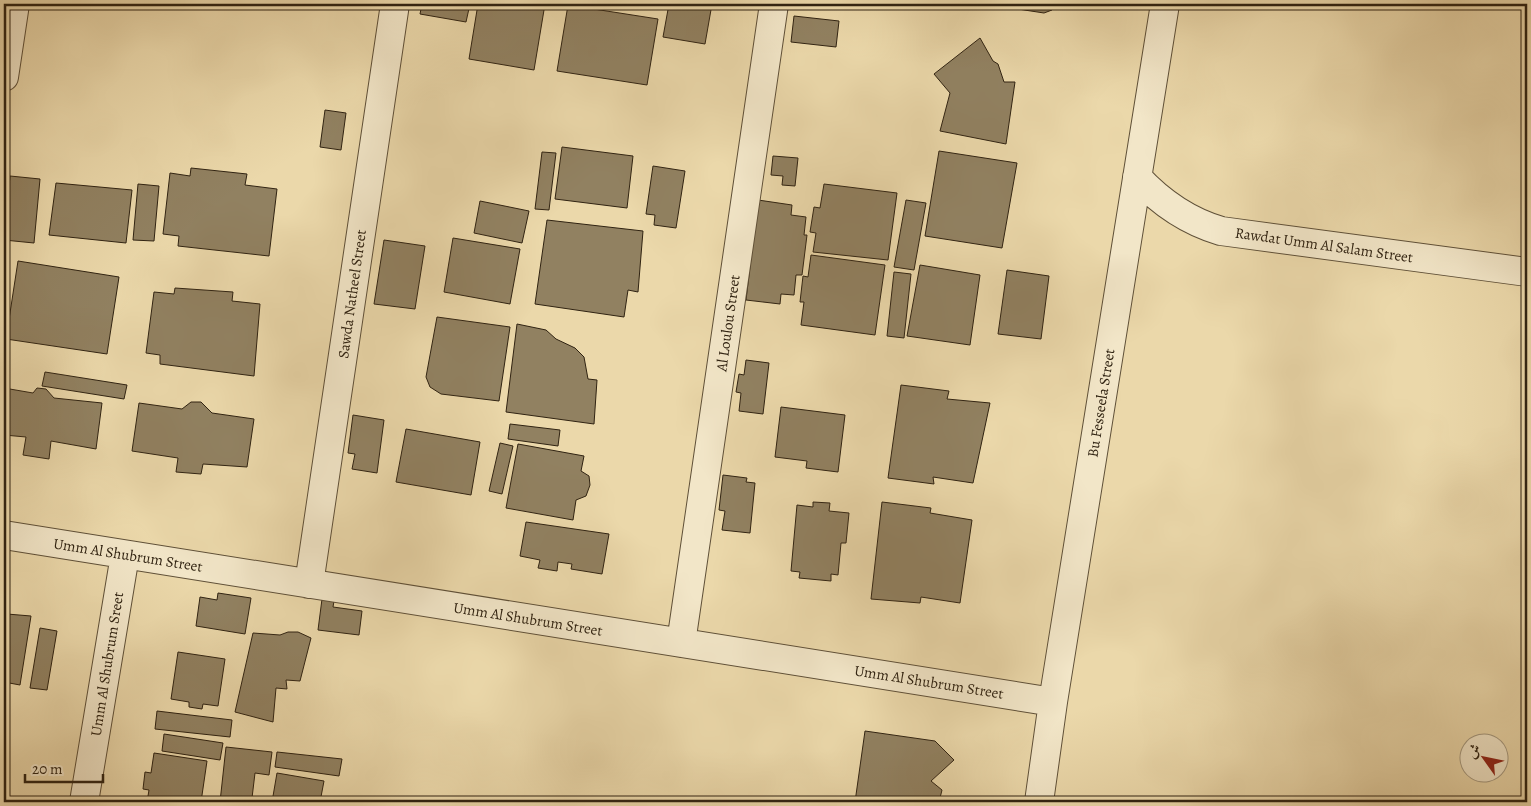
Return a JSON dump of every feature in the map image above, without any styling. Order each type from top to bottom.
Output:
[{"type":"street","points":[[4,77],[15,4]]},
{"type":"street","name":"Sawda Natheel Street","points":[[309,584],[395,4]]},
{"type":"street","name":"Al Loulou Street","points":[[681,643],[774,4]]},
{"type":"street","name":"Bu Fesseela Street","points":[[1039,802],[1053,702],[1165,4]]},
{"type":"street","name":"Rawdat Umm Al Salam Street","points":[[1138,177],[1151,192],[1172,209],[1202,225],[1221,231],[1527,272]]},
{"type":"street","name":"Umm Al Shubrum Street","points":[[4,535],[1053,702]]},
{"type":"street","name":"Umm Al Shubrum Sreet","points":[[84,802],[125,555]]},
{"type":"building","points":[[422,4],[470,4],[466,22],[420,14]]},
{"type":"building","points":[[478,4],[545,4],[534,70],[469,59]]},
{"type":"building","points":[[669,4],[712,4],[705,44],[663,37]]},
{"type":"building","points":[[985,4],[1053,4],[1052,10],[1044,13]]},
{"type":"building","points":[[568,5],[658,19],[647,85],[557,71]]},
{"type":"building","points":[[794,16],[839,21],[836,47],[791,42]]},
{"type":"building","points":[[980,38],[993,61],[998,64],[1004,82],[1015,82],[1006,144],[940,131],[950,93],[934,74]]},
{"type":"building","points":[[325,110],[346,113],[341,150],[320,147]]},
{"type":"building","points":[[562,147],[633,156],[627,208],[555,199]]},
{"type":"building","points":[[939,151],[1017,163],[1002,248],[925,236]]},
{"type":"building","points":[[542,152],[556,153],[549,210],[535,209]]},
{"type":"building","points":[[773,156],[798,158],[795,186],[782,185],[783,176],[771,175]]},
{"type":"building","points":[[653,166],[685,171],[676,228],[654,225],[655,215],[646,214]]},
{"type":"building","points":[[191,168],[247,174],[245,185],[277,189],[269,256],[178,246],[179,236],[163,234],[170,173],[190,176]]},
{"type":"building","points":[[10,176],[40,179],[34,243],[4,240]]},
{"type":"building","points":[[56,183],[132,190],[126,243],[49,235]]},
{"type":"building","points":[[138,184],[159,186],[154,241],[133,240]]},
{"type":"building","points":[[824,184],[897,193],[888,260],[813,252],[816,233],[810,232],[814,207],[820,208]]},
{"type":"building","points":[[758,200],[792,205],[791,215],[806,217],[804,235],[807,235],[802,275],[796,275],[794,295],[781,294],[780,304],[746,300]]},
{"type":"building","points":[[906,200],[926,203],[914,270],[894,267]]},
{"type":"building","points":[[480,201],[529,211],[522,243],[474,233]]},
{"type":"building","points":[[547,220],[643,231],[638,292],[628,290],[624,317],[535,304]]},
{"type":"building","points":[[453,238],[520,249],[510,304],[444,292]]},
{"type":"building","points":[[384,240],[425,246],[415,309],[374,304]]},
{"type":"building","points":[[811,255],[885,265],[875,335],[801,325],[804,302],[800,302],[803,276],[808,277]]},
{"type":"building","points":[[18,261],[119,277],[107,354],[6,339]]},
{"type":"building","points":[[920,265],[980,275],[970,345],[907,336]]},
{"type":"building","points":[[1007,270],[1049,276],[1041,339],[998,334]]},
{"type":"building","points":[[894,272],[911,274],[904,338],[887,336]]},
{"type":"building","points":[[175,288],[233,292],[232,301],[260,304],[254,376],[160,364],[160,355],[146,353],[154,292],[174,294]]},
{"type":"building","points":[[437,317],[510,327],[499,401],[441,394],[430,387],[426,377]]},
{"type":"building","points":[[517,324],[546,330],[556,339],[575,348],[584,357],[588,379],[597,380],[594,424],[506,412]]},
{"type":"building","points":[[746,360],[769,363],[763,414],[739,411],[741,393],[736,392],[739,374],[744,375]]},
{"type":"building","points":[[45,372],[127,385],[124,399],[42,386]]},
{"type":"building","points":[[901,385],[949,391],[947,399],[990,403],[973,483],[933,477],[934,484],[888,478]]},
{"type":"building","points":[[4,388],[33,393],[37,388],[46,389],[54,398],[102,403],[96,449],[51,441],[49,459],[23,455],[26,437],[4,435]]},
{"type":"building","points":[[191,402],[201,402],[212,413],[254,419],[247,467],[203,464],[201,474],[176,472],[178,458],[132,451],[139,403],[182,409]]},
{"type":"building","points":[[781,407],[845,415],[838,472],[806,468],[807,461],[775,457]]},
{"type":"building","points":[[353,415],[384,420],[377,473],[352,469],[355,454],[348,453]]},
{"type":"building","points":[[510,424],[560,430],[558,446],[508,439]]},
{"type":"building","points":[[406,429],[480,442],[471,495],[396,482]]},
{"type":"building","points":[[500,443],[513,446],[502,494],[489,491]]},
{"type":"building","points":[[518,444],[584,456],[581,471],[589,476],[590,485],[586,496],[576,500],[573,520],[506,508]]},
{"type":"building","points":[[723,475],[747,478],[746,482],[755,483],[750,533],[722,530],[725,511],[719,510]]},
{"type":"building","points":[[813,502],[830,503],[829,511],[849,513],[846,543],[841,543],[838,575],[831,574],[831,581],[799,578],[800,572],[791,571],[797,505],[813,507]]},
{"type":"building","points":[[882,502],[931,508],[930,513],[972,520],[960,603],[921,597],[920,603],[871,599]]},
{"type":"building","points":[[526,522],[609,534],[602,574],[571,569],[572,564],[558,562],[557,571],[538,568],[540,560],[520,556]]},
{"type":"building","points":[[218,593],[251,598],[245,634],[196,626],[200,597],[217,600]]},
{"type":"building","points":[[322,599],[334,601],[333,607],[362,611],[359,635],[318,630]]},
{"type":"building","points":[[4,610],[7,614],[31,616],[20,685],[4,682]]},
{"type":"building","points":[[40,628],[57,631],[47,690],[30,688]]},
{"type":"building","points":[[288,632],[298,632],[311,638],[300,681],[286,680],[287,689],[276,688],[273,722],[235,712],[253,633],[280,635]]},
{"type":"building","points":[[178,652],[225,659],[218,706],[203,704],[202,709],[189,707],[189,702],[171,699]]},
{"type":"building","points":[[157,711],[232,720],[230,737],[155,729]]},
{"type":"building","points":[[865,731],[935,741],[954,760],[931,781],[942,790],[939,802],[855,802]]},
{"type":"building","points":[[164,734],[223,743],[220,760],[162,751]]},
{"type":"building","points":[[226,747],[272,752],[269,775],[255,773],[252,798],[265,799],[265,802],[220,802]]},
{"type":"building","points":[[277,752],[342,759],[339,776],[275,767]]},
{"type":"building","points":[[154,753],[207,761],[201,802],[147,802],[149,790],[143,789],[145,772],[151,773]]},
{"type":"building","points":[[277,773],[324,781],[320,802],[272,802]]}]
